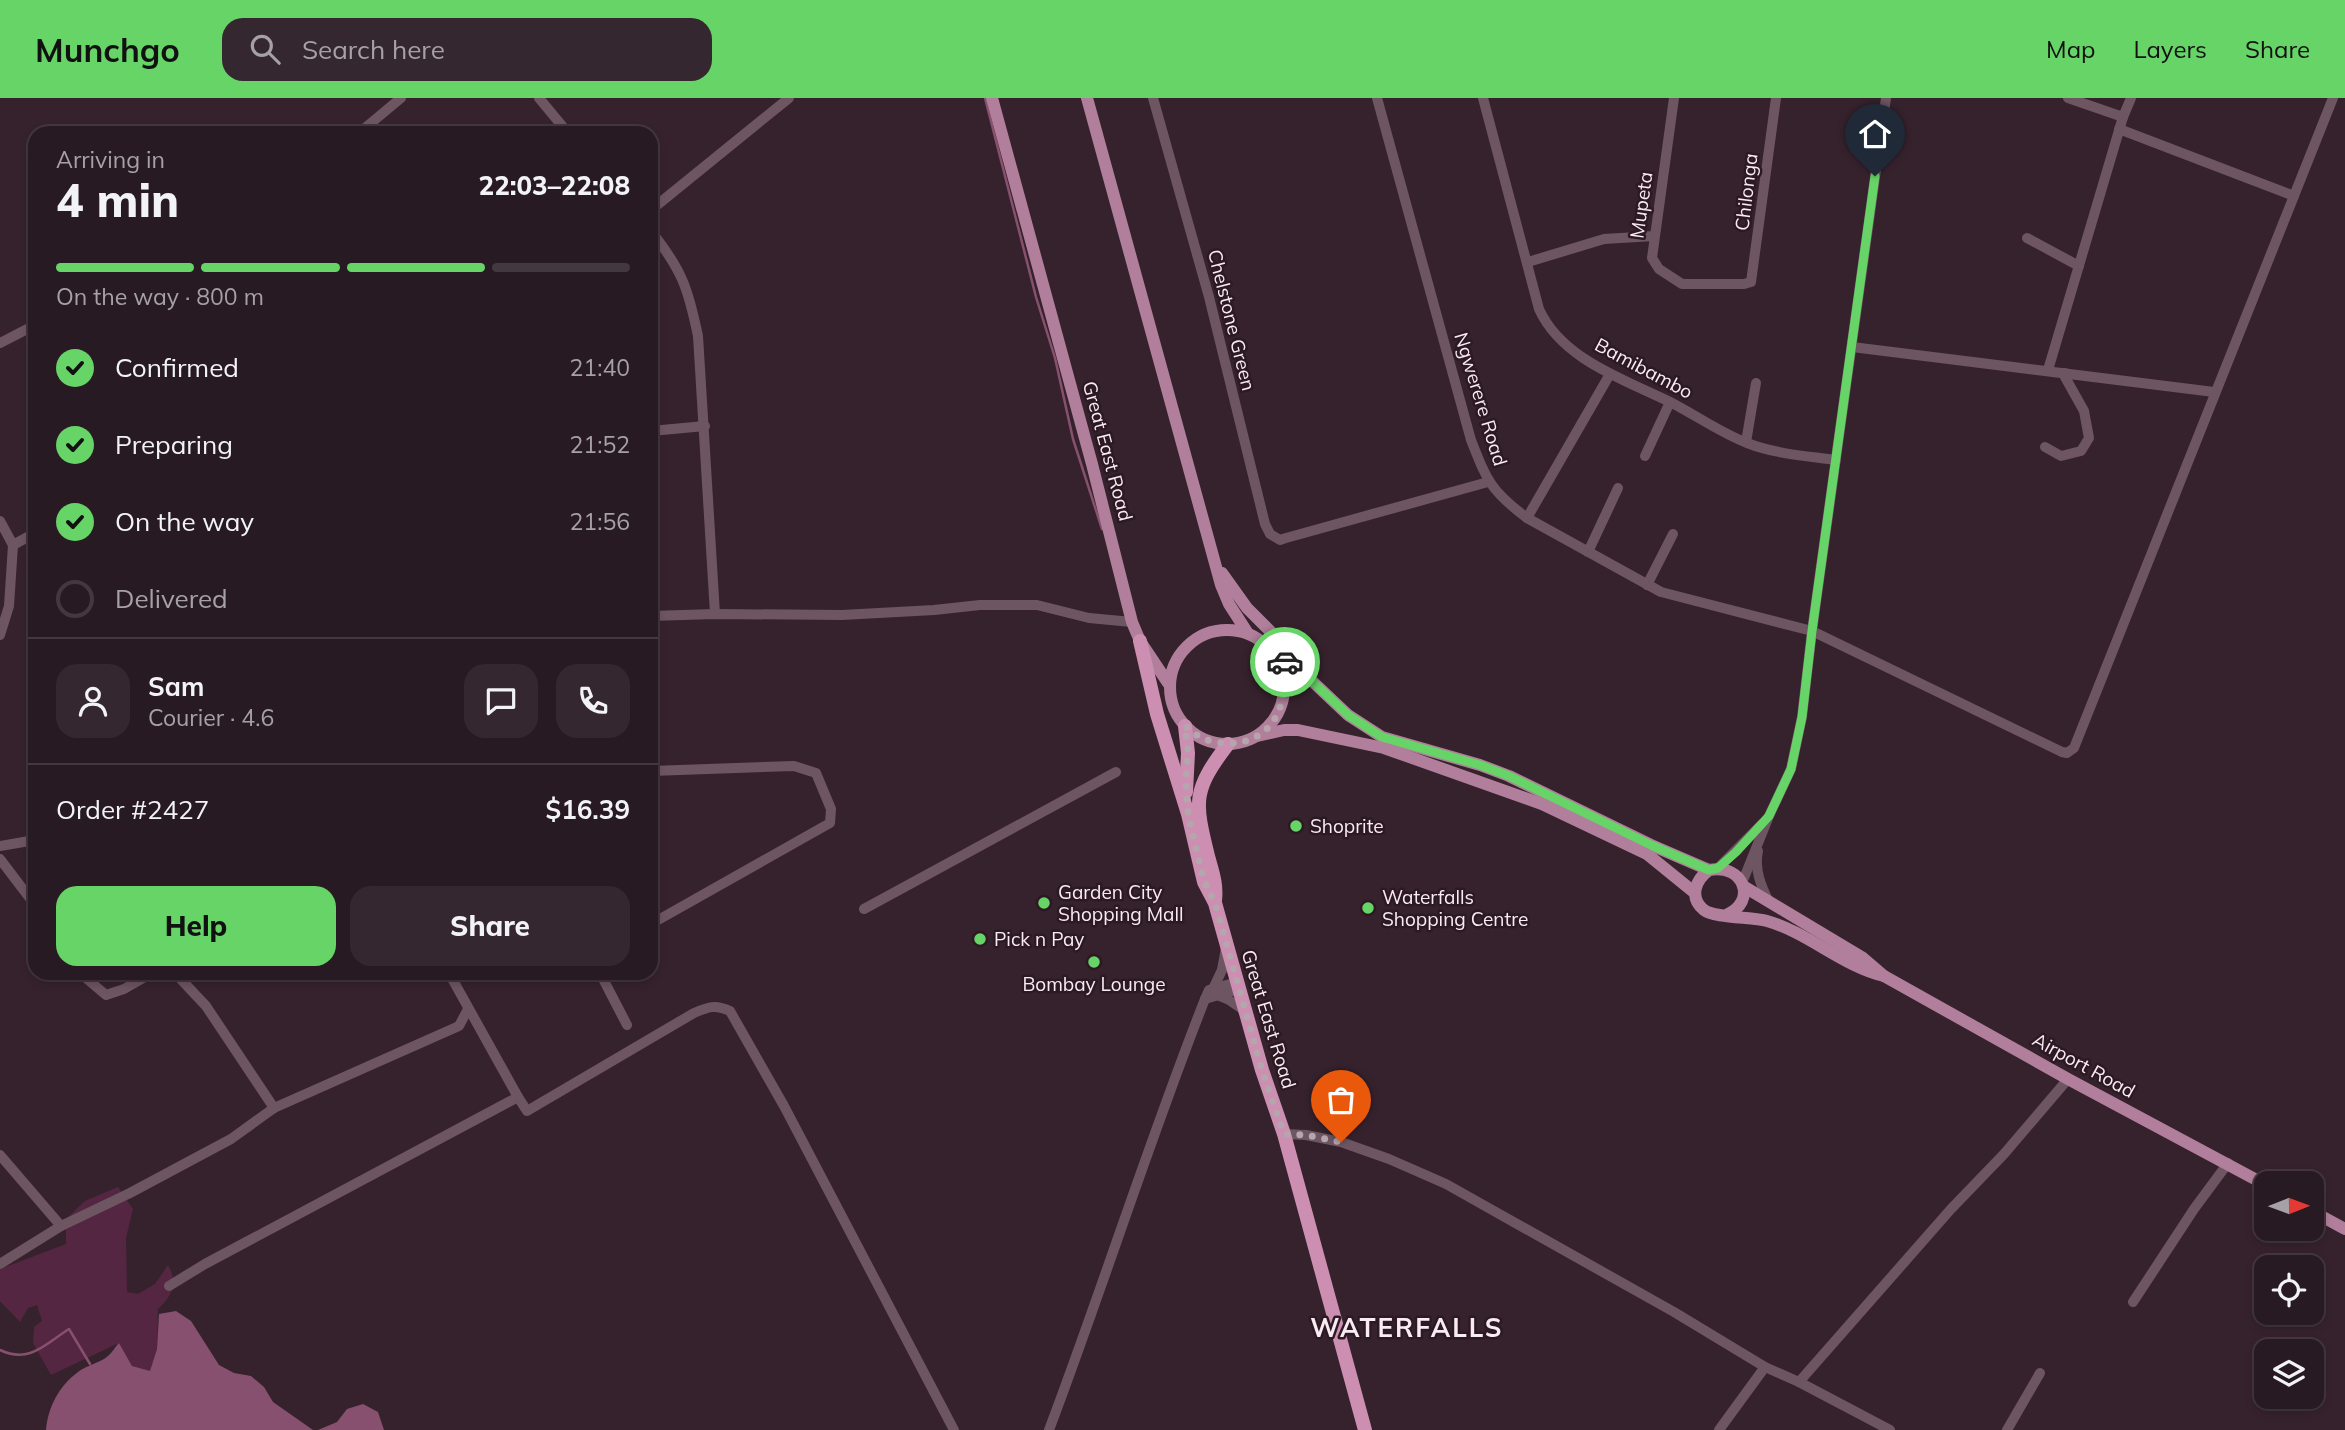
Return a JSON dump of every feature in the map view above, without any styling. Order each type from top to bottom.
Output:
[{"type":"highway","name":"Great East Road","points":[[1140,641],[1157,714],[1188,814],[1204,881],[1215,903],[1244,1010],[1284,1134],[1365,1430]]},
{"type":"highway","name":"Great East Road","points":[[1185,726],[1188,814]]},
{"type":"highway","name":"Great East Road","points":[[1215,903],[1216,887],[1198,807],[1204,777],[1228,744]]},
{"type":"main road","name":"Great East Road","points":[[992,98],[1092,464],[1132,622],[1140,641]]},
{"type":"main road","points":[[1087,98],[1215,565],[1228,604],[1247,632]]},
{"type":"main road","points":[[1215,565],[1247,608],[1301,664],[1312,681]]},
{"type":"main road","points":[[1695,893],[1647,854],[1542,804],[1384,748],[1298,730],[1284,730],[1228,744],[1205,740],[1185,726],[1175,713],[1168,684],[1174,663],[1186,646],[1204,634],[1226,630],[1247,632],[1259,638],[1276,656],[1312,681],[1348,715],[1382,737],[1509,776],[1651,845],[1714,869],[1734,873],[1742,885],[1743,897],[1739,906],[1726,915],[1712,915],[1697,902],[1697,882],[1714,869]]},
{"type":"main road","points":[[1140,641],[1168,684]]},
{"type":"main road","points":[[1257,736],[1271,724],[1281,709],[1285,691],[1283,673],[1276,656]]},
{"type":"main road","name":"Airport Road","points":[[1742,885],[1863,958],[1884,976]]},
{"type":"main road","name":"Airport Road","points":[[1726,915],[1768,921],[1857,967],[1884,976],[2067,1079],[2254,1178]]},
{"type":"main road","points":[[2324,1218],[2345,1229]]},
{"type":"street","points":[[367,126],[401,98]]},
{"type":"street","points":[[540,98],[562,126]]},
{"type":"street","points":[[658,204],[789,98]]},
{"type":"street","name":"Chelstone Green","points":[[1153,98],[1209,297],[1265,524],[1270,534],[1280,540],[1488,482]]},
{"type":"street","name":"Ngwerere Road","points":[[1377,98],[1471,440],[1488,482],[1508,504],[1527,518],[1588,552],[1676,597],[1812,631],[2062,752],[2073,750],[2214,393]]},
{"type":"street","name":"Bamibambo","points":[[1483,98],[1539,309],[1572,349],[1610,374],[1746,442],[1771,450],[1836,460]]},
{"type":"street","name":"Mupeta","points":[[1674,98],[1652,258],[1655,264],[1682,284],[1744,284]]},
{"type":"street","name":"Chilonga","points":[[1744,284],[1749,284],[1752,279],[1776,98]]},
{"type":"street","points":[[1742,885],[1761,834],[1791,769],[1802,717],[1886,98]]},
{"type":"street","points":[[2068,98],[2123,117]]},
{"type":"street","points":[[2048,370],[2119,130],[2131,98]]},
{"type":"street","points":[[1852,347],[2214,393],[2333,98]]},
{"type":"street","points":[[2119,130],[2294,196]]},
{"type":"street","points":[[1528,262],[1604,239],[1654,236]]},
{"type":"street","points":[[2027,238],[2079,266]]},
{"type":"street","points":[[658,241],[679,271],[690,295],[698,336],[715,614]]},
{"type":"street","points":[[0,343],[28,329]]},
{"type":"street","points":[[2045,447],[2062,456],[2081,451],[2089,438],[2084,411],[2065,373]]},
{"type":"street","points":[[1527,518],[1610,374]]},
{"type":"street","points":[[1746,442],[1756,383]]},
{"type":"street","points":[[1645,456],[1670,402]]},
{"type":"street","points":[[658,429],[705,426]]},
{"type":"street","points":[[1588,552],[1618,488]]},
{"type":"street","points":[[0,522],[13,545],[9,606],[0,635]]},
{"type":"street","points":[[1647,584],[1673,534]]},
{"type":"street","points":[[13,545],[28,537]]},
{"type":"street","points":[[658,616],[842,615],[980,605],[1037,605],[1089,618],[1132,622]]},
{"type":"street","points":[[658,771],[794,765],[816,773],[831,810],[830,823],[658,920]]},
{"type":"street","points":[[864,909],[1116,772]]},
{"type":"street","points":[[1714,869],[1736,852],[1769,816]]},
{"type":"street","points":[[1761,834],[1756,857],[1759,881],[1769,902]]},
{"type":"street","points":[[0,846],[28,841]]},
{"type":"street","points":[[0,859],[28,896]]},
{"type":"street","points":[[1049,1430],[1094,1310],[1183,1054],[1222,970],[1226,946]]},
{"type":"street","points":[[88,980],[106,995],[140,980]]},
{"type":"street","points":[[182,980],[206,1006],[274,1108]]},
{"type":"street","points":[[453,980],[527,1111],[694,1013],[711,1006],[730,1011],[784,1105],[954,1430]]},
{"type":"street","points":[[604,980],[627,1025]]},
{"type":"street","points":[[1211,993],[1238,986]]},
{"type":"street","points":[[1211,993],[1244,1010]]},
{"type":"street","points":[[0,1264],[61,1226],[231,1139],[274,1108],[460,1026],[468,1009]]},
{"type":"street","points":[[1799,1382],[1951,1209],[2004,1154],[2067,1079]]},
{"type":"street","points":[[169,1286],[518,1097]]},
{"type":"street","points":[[1284,1134],[1341,1142],[1447,1184],[1674,1312],[1765,1367],[1890,1430]]},
{"type":"street","points":[[0,1154],[61,1226]]},
{"type":"street","points":[[2133,1301],[2228,1163]]},
{"type":"street","points":[[1719,1430],[1765,1367]]},
{"type":"street","points":[[2007,1430],[2040,1373]]},
{"type":"shaded area","points":[[118,1187],[133,1209],[126,1238],[127,1292],[138,1294],[155,1284],[168,1265],[173,1278],[170,1294],[158,1309],[157,1349],[150,1372],[132,1366],[119,1343],[51,1375],[33,1343],[34,1327],[42,1321],[37,1305],[28,1308],[20,1322],[0,1301],[0,1269],[66,1244],[66,1219],[85,1201]]},
{"type":"shaded area","points":[[176,1311],[191,1321],[219,1365],[234,1373],[251,1376],[264,1387],[273,1402],[313,1430],[46,1430],[52,1405],[65,1384],[82,1370],[108,1356],[119,1343],[132,1366],[150,1371],[157,1349],[159,1314]]},
{"type":"shaded area","points":[[363,1404],[378,1412],[384,1430],[318,1430],[337,1422],[347,1409]]},
{"type":"waterway","points":[[985,98],[1036,297],[1055,358],[1073,439],[1102,529]]},
{"type":"waterway","points":[[0,1350],[20,1355],[29,1353],[45,1346],[69,1329],[90,1364]]},
{"type":"way so far","points":[[1285,662],[1276,656],[1283,673],[1285,691],[1281,709],[1271,724],[1257,736],[1228,744],[1205,740],[1185,726],[1188,745],[1188,814],[1204,881],[1215,903],[1244,1010],[1284,1134],[1341,1142]]},
{"type":"place","name":"Shoprite","points":[[1296,826]]},
{"type":"place","name":"Garden City Shopping Mall","points":[[1044,903]]},
{"type":"place","name":"Waterfalls Shopping Centre","points":[[1368,908]]},
{"type":"place","name":"Pick n Pay","points":[[980,939]]},
{"type":"place","name":"Bombay Lounge","points":[[1094,962]]},
{"type":"district","name":"WATERFALLS","points":[[1407,1327]]},
{"type":"route","points":[[1285,662],[1312,681],[1348,715],[1382,737],[1509,776],[1651,845],[1709,870],[1718,868],[1769,816],[1791,769],[1802,717],[1875,176]]}]
